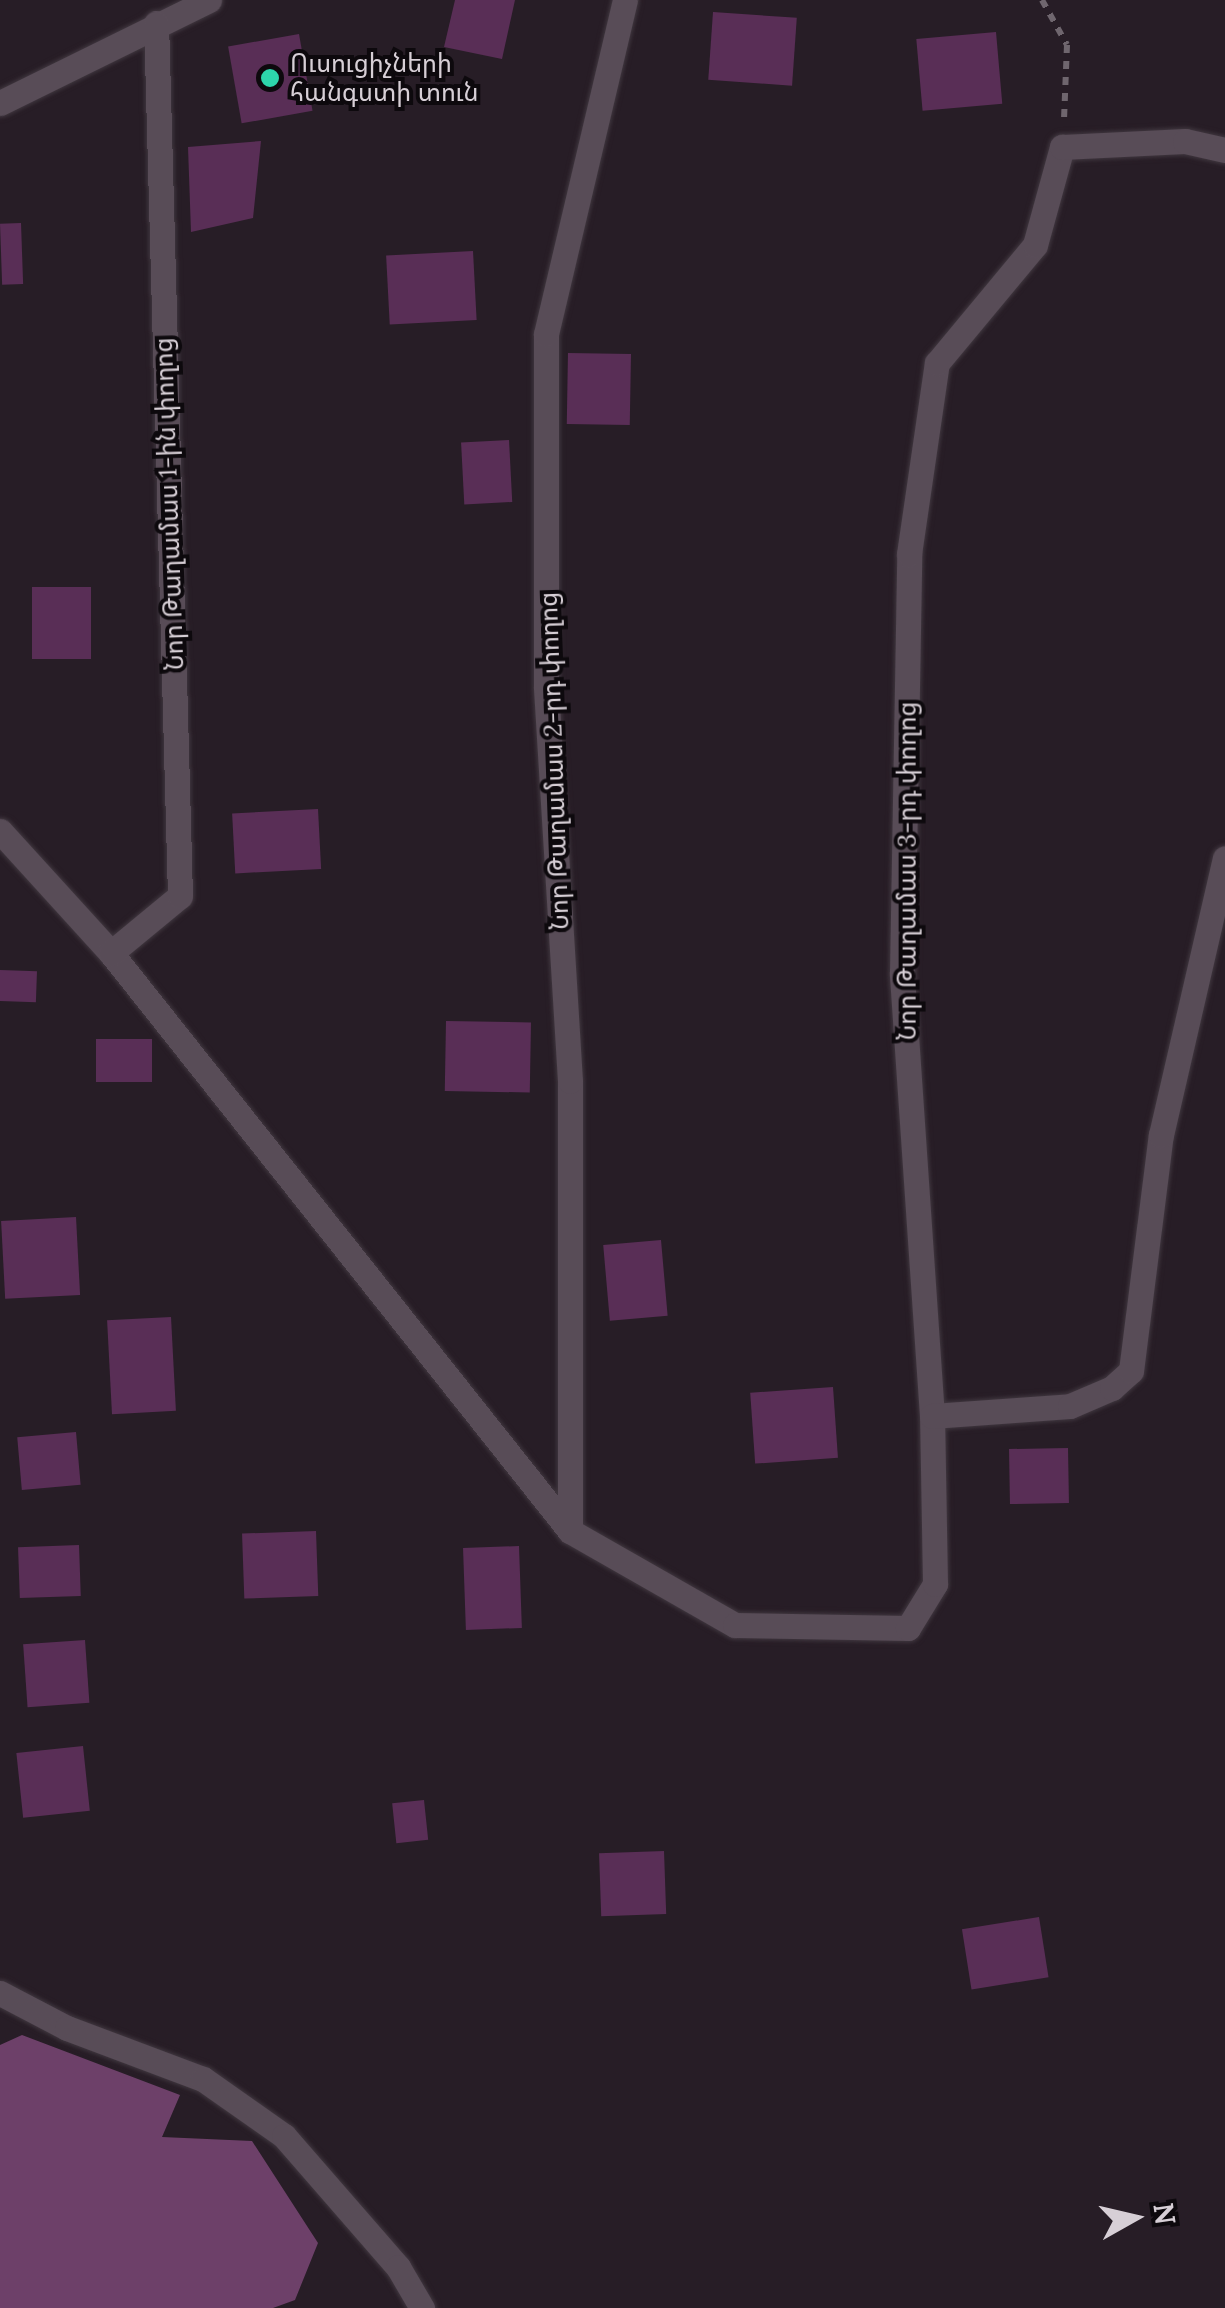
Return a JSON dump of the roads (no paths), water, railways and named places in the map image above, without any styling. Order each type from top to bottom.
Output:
[{"type":"street","points":[[0,103],[209,0]]},
{"type":"street","name":"Նոր Թաղամաս 2-րդ փողոց","points":[[570,1531],[570,1081],[546,687],[546,334],[625,0]]},
{"type":"street","name":"Նոր Թաղամաս 1-ին փողոց","points":[[111,953],[180,896],[156,23]]},
{"type":"street","name":"Նոր Թաղամաս 3-րդ փողոց","points":[[570,1531],[735,1625],[908,1628],[935,1584],[932,1416],[902,974],[909,554],[937,363],[1035,244],[1062,147],[1185,141],[1225,150]]},
{"type":"street","points":[[0,830],[111,953],[570,1531]]},
{"type":"street","points":[[932,1416],[1070,1406],[1112,1388],[1132,1370],[1161,1135],[1225,858]]},
{"type":"street","points":[[0,1993],[67,2028],[203,2079],[284,2136],[398,2267],[422,2308]]},
{"type":"place","name":"Ուսուցիչների հանգստի տուն","points":[[270,78]]}]
